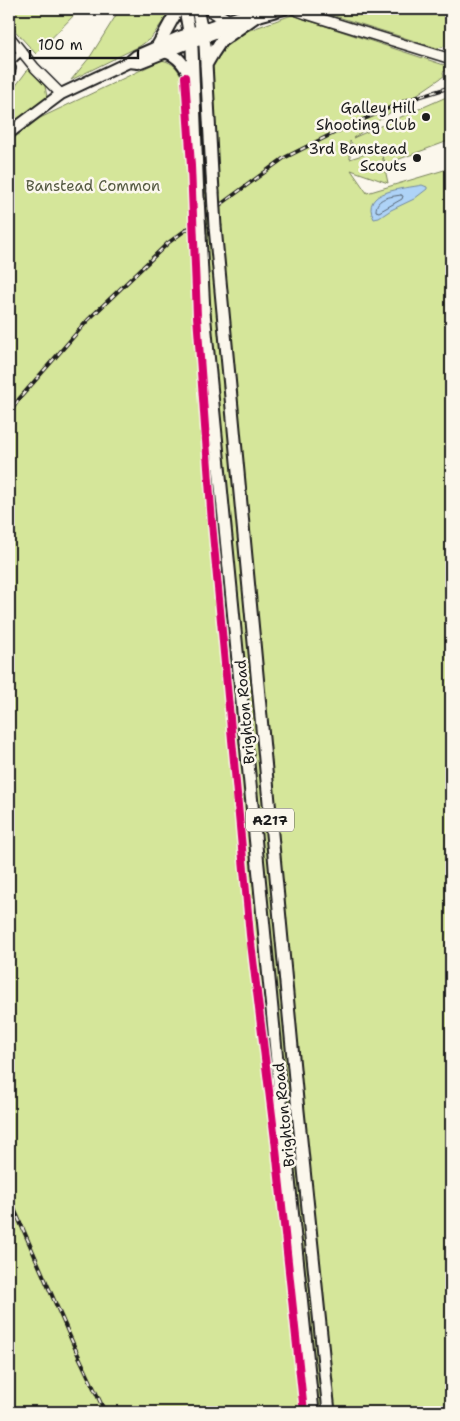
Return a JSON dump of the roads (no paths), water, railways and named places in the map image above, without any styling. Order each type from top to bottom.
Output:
[{"type":"highway","points":[[178,9],[162,49],[179,59],[193,81]]},
{"type":"highway","name":"Brighton Road","points":[[185,9],[192,48],[204,312],[313,1412]]},
{"type":"highway","name":"Brighton Road","points":[[197,9],[206,65],[215,227],[297,1101],[329,1412]]},
{"type":"highway","points":[[209,9],[227,20]]},
{"type":"highway","points":[[206,65],[222,41],[258,13]]},
{"type":"main road","points":[[202,33],[227,20],[284,9]]},
{"type":"main road","points":[[9,133],[61,94],[129,62],[136,56],[162,49],[258,13]]},
{"type":"street","points":[[293,9],[451,60]]},
{"type":"street","points":[[9,36],[35,68],[61,94]]},
{"type":"street","points":[[9,75],[12,72],[10,60],[22,51]]},
{"type":"water","points":[[422,185],[427,187],[427,189],[414,199],[374,219],[371,209],[373,202],[378,197],[395,190]]},
{"type":"railway","points":[[9,414],[19,399],[88,320],[168,243],[284,158],[342,129],[405,101],[451,87]]},
{"type":"railway","points":[[9,1197],[105,1412]]},
{"type":"place","name":"Galley Hill Shooting Club","points":[[426,117]]},
{"type":"place","name":"3rd Banstead Scouts","points":[[417,158]]},
{"type":"park label","name":"Banstead Common","points":[[93,186]]}]
